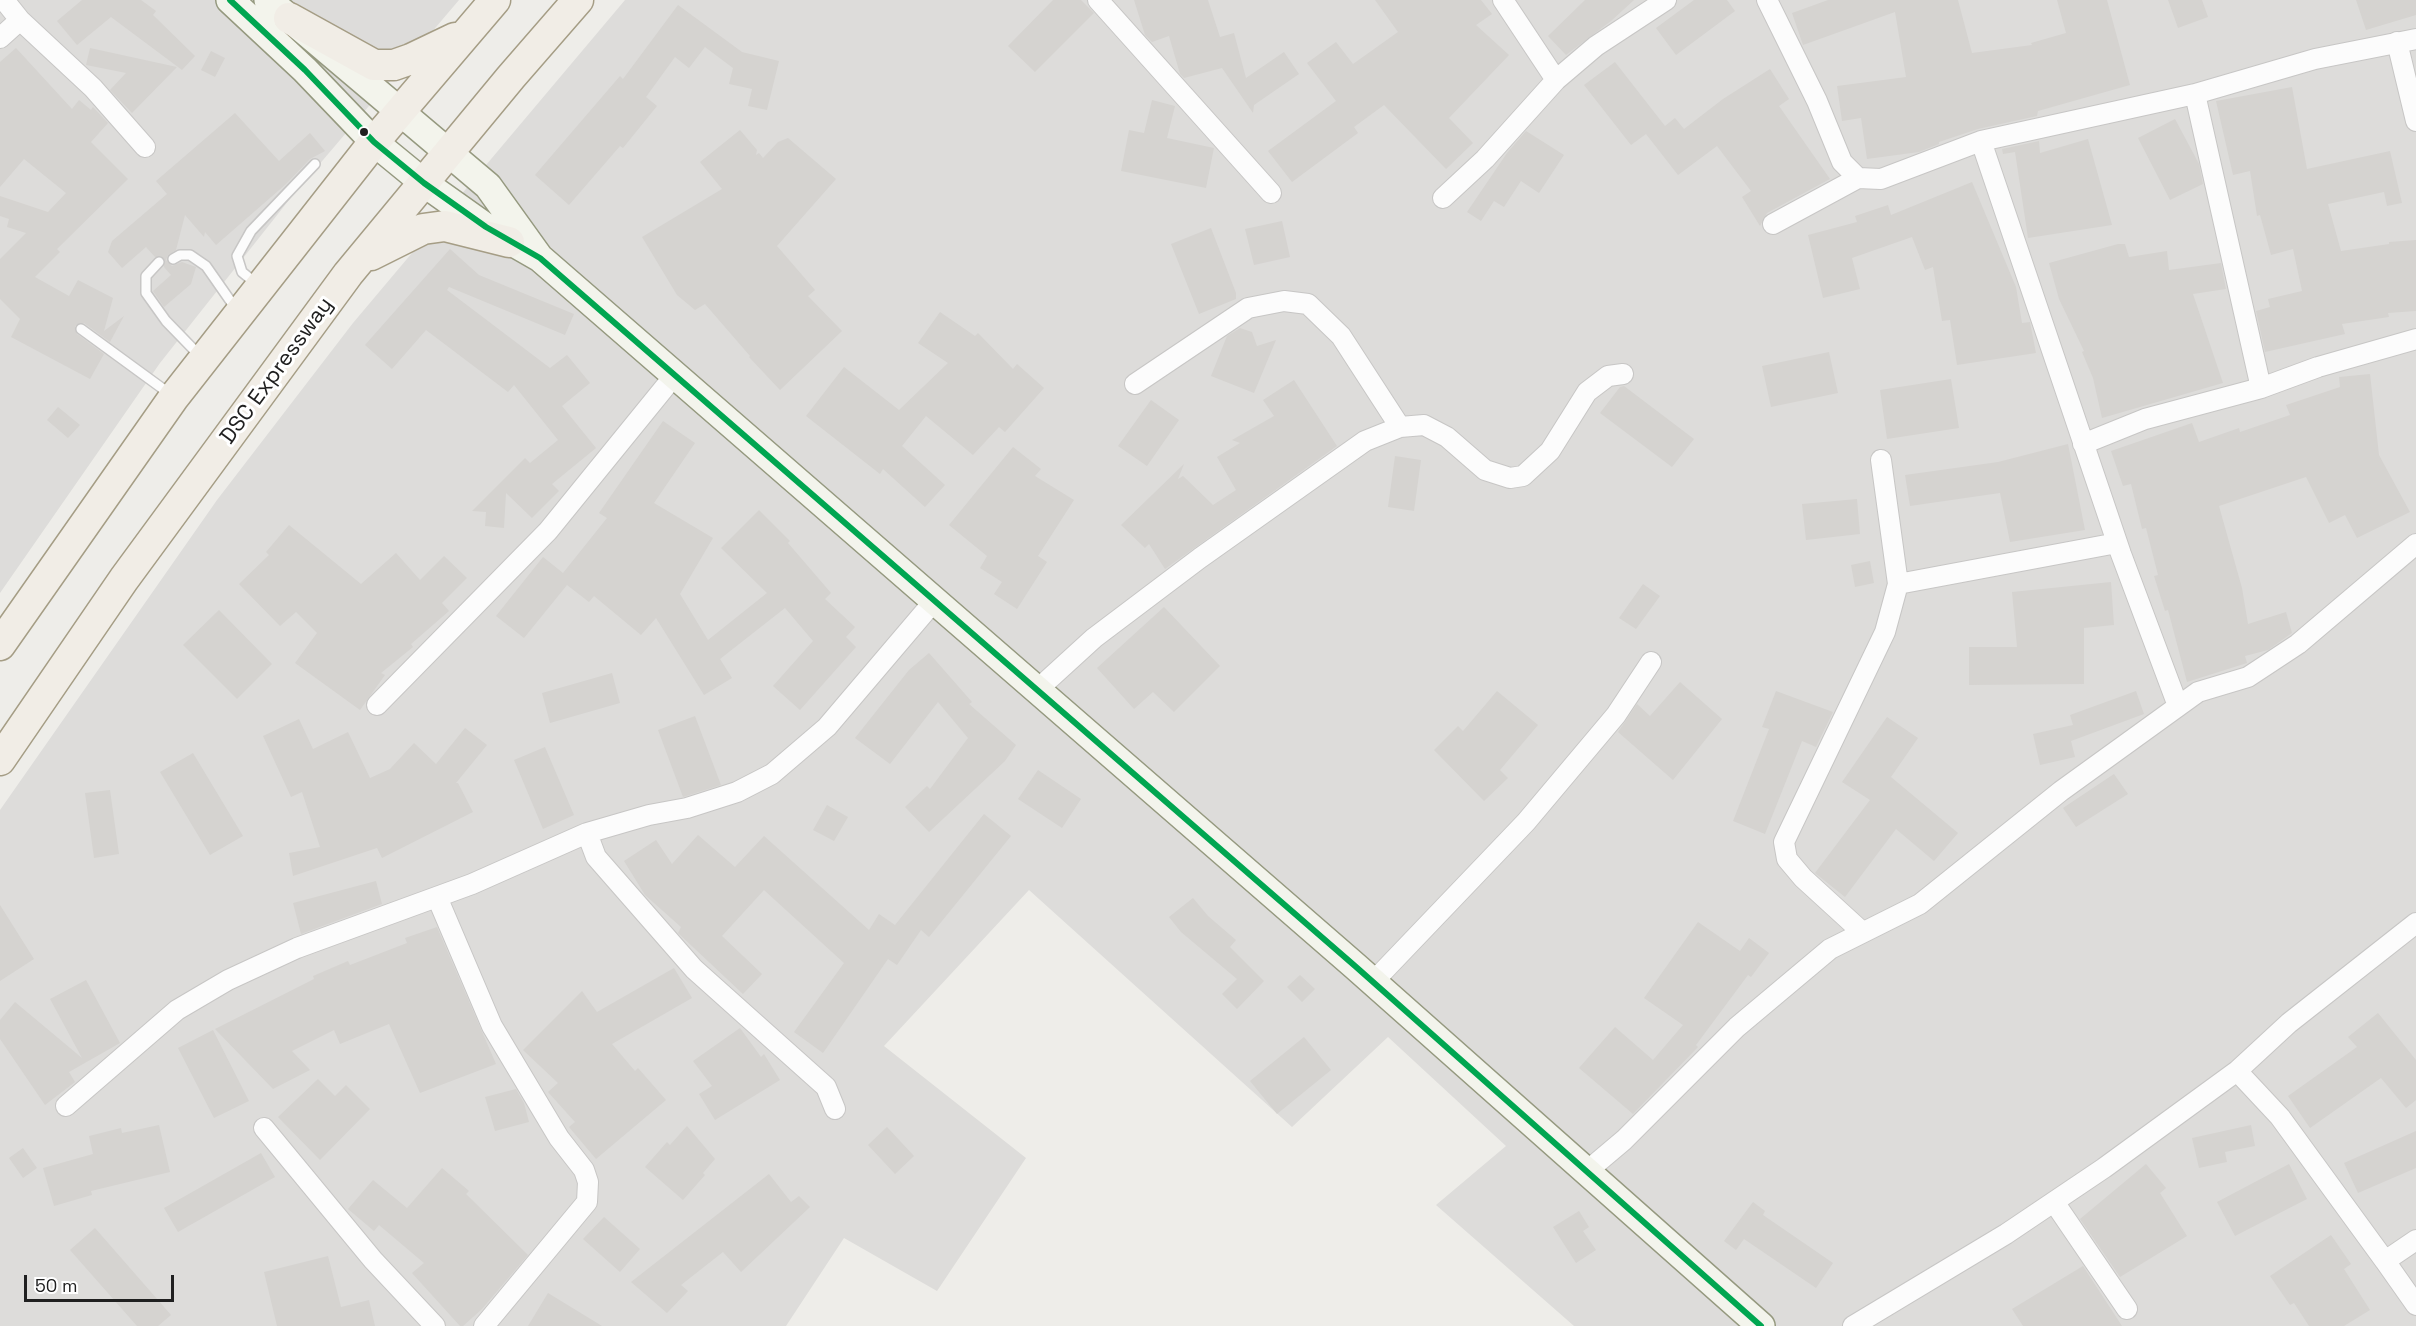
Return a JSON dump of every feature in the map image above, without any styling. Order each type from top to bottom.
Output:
[{"type":"main road","points":[[230,0],[305,70],[374,142],[424,183],[509,242],[540,258]]},
{"type":"main road","points":[[0,645],[174,397],[374,142],[495,0]]},
{"type":"main road","name":"DSC Expressway","points":[[0,760],[49,692],[124,579],[348,274],[578,0]]},
{"type":"main road","points":[[278,9],[374,65],[394,65],[411,59],[471,29]]},
{"type":"main road","points":[[278,9],[488,186],[540,258],[1373,982],[1761,1326]]},
{"type":"main road","points":[[348,274],[375,252],[423,229],[445,226],[465,229],[509,242]]},
{"type":"street","points":[[4,0],[20,20],[93,88],[145,147]]},
{"type":"street","points":[[1098,0],[1271,193]]},
{"type":"street","points":[[1503,0],[1556,80]]},
{"type":"street","points":[[1443,198],[1485,159],[1556,80],[1596,46],[1666,0]]},
{"type":"street","points":[[1767,0],[1817,101],[1842,162],[1858,178]]},
{"type":"street","points":[[0,38],[20,20]]},
{"type":"street","points":[[1773,224],[1858,178],[1881,179],[1981,141],[2195,94],[2315,59],[2407,40],[2416,121]]},
{"type":"street","points":[[2195,94],[2261,387]]},
{"type":"street","points":[[1981,141],[2117,543],[2178,706]]},
{"type":"street","points":[[1135,384],[1248,308],[1284,301],[1308,304],[1341,336],[1400,427]]},
{"type":"street","points":[[2083,444],[2145,419],[2261,387],[2318,367],[2416,339]]},
{"type":"street","points":[[1037,690],[1094,638],[1200,558],[1365,441],[1400,427],[1424,424],[1447,437],[1485,470],[1510,478],[1523,476],[1550,451],[1587,392],[1608,376],[1623,374]]},
{"type":"street","points":[[377,705],[548,531],[674,376]]},
{"type":"street","points":[[1862,931],[1798,872],[1787,859],[1784,842],[1885,632],[1898,584],[1881,460]]},
{"type":"street","points":[[1898,584],[2117,543]]},
{"type":"street","points":[[1586,1172],[1624,1140],[1737,1027],[1830,949],[1920,904],[2061,791],[2198,692],[2248,676],[2298,644],[2416,544]]},
{"type":"street","points":[[66,1106],[177,1010],[228,980],[297,948],[437,897],[587,833],[687,808],[737,792],[772,774],[827,727],[935,600]]},
{"type":"street","points":[[1373,982],[1526,822],[1616,715],[1652,662]]},
{"type":"street","points":[[587,833],[596,857],[686,961],[826,1087],[835,1109]]},
{"type":"street","points":[[437,897],[492,1026],[559,1138],[584,1170],[588,1182],[587,1202],[484,1326]]},
{"type":"street","points":[[1853,1326],[2006,1234],[2237,1071],[2289,1023],[2416,922]]},
{"type":"street","points":[[2237,1071],[2280,1118],[2416,1305]]},
{"type":"street","points":[[264,1128],[373,1260],[435,1326]]},
{"type":"street","points":[[2054,1202],[2127,1309]]},
{"type":"street","points":[[2385,1262],[2416,1240]]},
{"type":"lane","points":[[260,287],[242,272],[237,256],[251,231],[315,164]]},
{"type":"lane","points":[[173,260],[180,255],[190,255],[206,266],[239,314]]},
{"type":"lane","points":[[159,262],[146,276],[146,293],[166,321],[203,360]]},
{"type":"lane","points":[[81,329],[174,397]]},
{"type":"shaded area","points":[[0,0],[459,0],[289,200],[160,363],[0,593]]},
{"type":"shaded area","points":[[625,0],[2416,0],[2416,1326],[1574,1326],[1436,1205],[1506,1146],[1388,1037],[1292,1127],[1029,890],[884,1046],[1026,1158],[937,1291],[844,1238],[786,1326],[0,1326],[0,810],[217,500],[353,323]]},
{"type":"building","points":[[82,0],[141,0],[156,11],[153,15],[195,56],[182,70],[111,17],[77,45],[57,21]]},
{"type":"building","points":[[1053,0],[1081,0],[1094,13],[1035,72],[1008,46]]},
{"type":"building","points":[[1134,0],[1208,0],[1220,37],[1234,33],[1246,78],[1284,52],[1299,74],[1254,105],[1253,113],[1222,68],[1184,78],[1180,74],[1169,36],[1152,42],[1145,35]]},
{"type":"building","points":[[1375,0],[1481,0],[1492,14],[1476,25],[1509,55],[1449,118],[1473,143],[1446,169],[1384,105],[1354,127],[1358,133],[1292,182],[1268,151],[1336,101],[1307,63],[1336,42],[1353,64],[1398,32]]},
{"type":"building","points":[[1585,0],[1634,0],[1611,21],[1566,55],[1548,36]]},
{"type":"building","points":[[1694,0],[1727,0],[1735,11],[1676,55],[1656,28]]},
{"type":"building","points":[[1828,0],[1958,0],[1972,53],[2032,45],[2031,43],[2066,33],[2057,0],[2107,0],[2130,85],[2038,111],[2037,116],[1978,129],[1939,142],[1919,152],[1867,159],[1861,118],[1842,121],[1837,86],[1906,77],[1895,12],[1803,45],[1792,13]]},
{"type":"building","points":[[2168,0],[2202,0],[2208,17],[2178,28]]},
{"type":"building","points":[[2356,0],[2416,0],[2416,15],[2366,30]]},
{"type":"building","points":[[678,5],[742,52],[779,61],[767,110],[748,106],[752,89],[729,84],[733,68],[705,47],[689,68],[675,57],[646,97],[657,106],[623,148],[620,146],[569,205],[535,175],[620,76],[623,79]]},
{"type":"building","points":[[16,48],[72,109],[79,100],[91,110],[93,107],[108,123],[91,142],[128,179],[57,249],[60,252],[35,277],[69,296],[78,280],[113,298],[104,331],[124,316],[110,342],[84,323],[75,326],[77,334],[104,354],[90,379],[11,337],[20,319],[0,299],[0,259],[26,233],[7,227],[9,219],[0,216],[0,196],[48,212],[66,193],[24,159],[0,187],[0,62]]},
{"type":"building","points":[[90,48],[177,67],[132,113],[110,90],[126,73],[86,65]]},
{"type":"building","points":[[211,51],[225,58],[215,77],[201,70]]},
{"type":"building","points":[[1615,62],[1665,126],[1675,118],[1684,129],[1723,99],[1770,69],[1789,99],[1779,106],[1830,179],[1767,213],[1760,226],[1742,197],[1751,191],[1717,146],[1678,175],[1646,134],[1631,145],[1584,85]]},
{"type":"building","points":[[2292,87],[2307,169],[2390,151],[2402,203],[2387,206],[2384,192],[2328,204],[2341,251],[2389,244],[2389,242],[2416,240],[2416,311],[2388,313],[2389,317],[2342,324],[2345,334],[2265,352],[2256,311],[2270,307],[2268,299],[2302,291],[2293,249],[2271,255],[2260,215],[2257,216],[2250,171],[2233,175],[2216,101]]},
{"type":"building","points":[[1152,100],[1175,106],[1167,138],[1214,148],[1206,188],[1121,171],[1129,130],[1144,133]]},
{"type":"building","points":[[235,113],[279,161],[310,133],[325,151],[310,159],[286,184],[216,245],[205,232],[204,237],[185,215],[176,250],[168,255],[166,260],[172,266],[182,262],[196,267],[191,284],[164,307],[153,291],[171,275],[164,267],[164,258],[155,257],[146,247],[122,268],[108,252],[112,241],[167,194],[156,181]]},
{"type":"building","points":[[2175,119],[2199,164],[2203,184],[2170,200],[2138,138]]},
{"type":"building","points":[[740,130],[757,150],[756,155],[759,153],[763,158],[778,142],[788,138],[836,179],[777,246],[815,290],[808,296],[842,331],[780,390],[705,304],[695,310],[677,295],[642,237],[722,189],[700,162]]},
{"type":"building","points":[[1526,131],[1564,155],[1539,193],[1521,181],[1504,207],[1494,201],[1481,221],[1467,212],[1507,153]]},
{"type":"building","points":[[2088,139],[2112,225],[2028,238],[2015,152],[2003,154],[2002,149],[2039,141],[2040,153]]},
{"type":"building","points":[[1972,182],[2016,287],[2022,323],[2030,322],[2036,353],[1957,365],[1950,320],[1942,321],[1933,267],[1925,270],[1912,237],[1852,258],[1860,289],[1823,298],[1808,235],[1857,222],[1855,216],[1888,205],[1891,215]]},
{"type":"building","points":[[1282,221],[1290,257],[1254,265],[1245,229]]},
{"type":"building","points":[[1211,228],[1236,293],[1236,299],[1199,314],[1171,244]]},
{"type":"building","points":[[2125,244],[2129,257],[2167,251],[2169,270],[2221,263],[2226,289],[2193,294],[2223,383],[2102,418],[2093,378],[2082,352],[2084,351],[2059,299],[2049,263]]},
{"type":"building","points":[[450,249],[479,275],[574,314],[565,335],[449,287],[447,290],[550,368],[567,355],[590,383],[562,406],[596,448],[552,484],[559,491],[532,518],[506,493],[504,528],[485,526],[486,512],[472,511],[525,458],[530,463],[558,440],[514,385],[508,392],[426,330],[392,369],[365,345]]},
{"type":"building","points":[[940,312],[975,336],[978,333],[1013,369],[1017,364],[1044,388],[1005,432],[999,427],[973,455],[926,416],[902,446],[945,485],[925,507],[883,469],[880,474],[806,416],[844,367],[899,410],[948,363],[918,343]]},
{"type":"building","points":[[1240,328],[1252,332],[1257,346],[1276,340],[1254,393],[1211,376],[1227,336]]},
{"type":"building","points":[[1829,352],[1838,393],[1771,407],[1762,366]]},
{"type":"building","points":[[2370,374],[2379,455],[2410,512],[2357,538],[2345,515],[2329,523],[2306,477],[2219,506],[2242,588],[2248,624],[2286,612],[2292,633],[2268,650],[2245,656],[2247,663],[2187,682],[2168,610],[2165,611],[2154,576],[2158,575],[2146,528],[2142,529],[2131,484],[2123,486],[2111,451],[2192,423],[2199,442],[2239,428],[2240,432],[2290,415],[2286,405],[2340,387],[2339,377]]},
{"type":"building","points":[[1951,379],[1959,428],[1887,439],[1880,390]]},
{"type":"building","points":[[1294,380],[1337,446],[1165,569],[1149,544],[1145,548],[1121,525],[1184,464],[1178,479],[1183,476],[1213,505],[1236,490],[1217,457],[1240,443],[1232,440],[1274,416],[1263,400]]},
{"type":"building","points":[[1624,386],[1694,439],[1672,467],[1600,413],[1620,387]]},
{"type":"building","points":[[1151,400],[1179,420],[1147,466],[1118,446]]},
{"type":"building","points":[[58,407],[80,425],[68,438],[47,420]]},
{"type":"building","points":[[663,421],[695,443],[654,503],[713,538],[680,594],[708,640],[767,593],[721,548],[759,510],[790,541],[788,543],[831,593],[825,599],[855,627],[846,637],[856,647],[800,710],[773,686],[813,641],[785,608],[720,659],[732,678],[704,695],[656,618],[641,635],[594,596],[589,602],[567,585],[524,638],[496,616],[543,557],[563,573],[607,518],[599,513]]},
{"type":"building","points":[[2068,444],[2085,530],[2010,542],[2000,493],[1910,506],[1905,475],[1998,462]]},
{"type":"building","points":[[1013,447],[1041,469],[1035,476],[1074,500],[1038,556],[1047,562],[1017,609],[994,594],[1002,582],[980,568],[987,556],[949,525]]},
{"type":"building","points":[[1395,456],[1421,460],[1414,511],[1388,507]]},
{"type":"building","points":[[1857,499],[1860,534],[1806,540],[1802,504]]},
{"type":"building","points":[[289,525],[361,584],[396,553],[420,580],[444,556],[467,578],[442,603],[449,611],[411,644],[413,647],[381,673],[385,675],[360,710],[295,663],[317,633],[296,612],[280,626],[239,584],[269,555],[266,552]]},
{"type":"building","points":[[1870,561],[1874,583],[1855,587],[1851,565]]},
{"type":"building","points":[[2111,582],[2114,625],[2084,628],[2084,684],[1969,685],[1969,647],[2017,647],[2012,592]]},
{"type":"building","points":[[1643,584],[1660,596],[1636,629],[1619,618]]},
{"type":"building","points":[[1164,607],[1220,666],[1174,712],[1153,692],[1134,709],[1097,668]]},
{"type":"building","points":[[219,610],[272,664],[237,699],[183,645]]},
{"type":"building","points":[[929,653],[972,702],[969,704],[1016,745],[1005,761],[929,832],[905,807],[927,786],[930,789],[968,738],[938,702],[890,764],[855,738],[909,670]]},
{"type":"building","points":[[612,673],[620,703],[550,723],[542,693]]},
{"type":"building","points":[[1680,682],[1722,719],[1673,780],[1618,732],[1637,704],[1650,716]]},
{"type":"building","points":[[1497,691],[1538,725],[1500,770],[1508,778],[1484,801],[1434,750],[1458,726],[1463,731]]},
{"type":"building","points":[[1776,691],[1833,712],[1816,747],[1802,741],[1765,834],[1733,821],[1769,729],[1762,727]]},
{"type":"building","points":[[2136,691],[2144,714],[2071,741],[2075,757],[2040,765],[2033,734],[2073,725],[2070,715]]},
{"type":"building","points":[[695,716],[721,785],[683,797],[658,730]]},
{"type":"building","points":[[1887,717],[1918,738],[1891,777],[1958,833],[1934,861],[1896,829],[1845,897],[1815,873],[1870,800],[1842,782]]},
{"type":"building","points":[[299,719],[313,749],[348,732],[370,778],[390,769],[414,743],[436,764],[465,728],[487,745],[456,783],[473,812],[382,858],[377,848],[293,876],[289,853],[320,847],[302,792],[291,797],[263,736]]},
{"type":"building","points":[[545,747],[574,815],[543,829],[514,760]]},
{"type":"building","points":[[193,753],[243,836],[210,855],[160,772]]},
{"type":"building","points":[[1038,770],[1081,799],[1062,828],[1018,799]]},
{"type":"building","points":[[2114,774],[2128,794],[2076,827],[2063,808]]},
{"type":"building","points":[[110,790],[119,854],[94,858],[85,793]]},
{"type":"building","points":[[827,805],[848,817],[834,841],[813,830]]},
{"type":"building","points":[[984,814],[1011,836],[929,937],[921,930],[897,965],[888,959],[823,1053],[794,1032],[844,963],[764,890],[722,936],[762,974],[743,994],[678,933],[681,927],[645,895],[624,861],[656,840],[672,864],[698,835],[735,867],[764,836],[869,930],[879,914],[895,925]]},
{"type":"building","points":[[376,881],[382,904],[301,934],[293,903]]},
{"type":"building","points":[[1193,898],[1208,916],[1236,940],[1230,947],[1264,981],[1237,1009],[1222,994],[1237,979],[1181,932],[1169,917]]},
{"type":"building","points":[[0,905],[34,959],[0,981]]},
{"type":"building","points":[[1698,922],[1740,951],[1749,938],[1769,953],[1751,977],[1748,975],[1696,1045],[1698,1047],[1633,1114],[1579,1068],[1615,1027],[1653,1060],[1683,1025],[1644,998]]},
{"type":"building","points":[[437,927],[496,1064],[420,1093],[389,1024],[340,1044],[334,1030],[292,1051],[310,1070],[273,1089],[215,1029],[314,979],[313,976],[348,961],[350,965],[407,943],[405,938]]},
{"type":"building","points":[[674,968],[692,998],[612,1044],[635,1071],[638,1068],[666,1100],[596,1159],[569,1127],[575,1122],[548,1092],[558,1083],[523,1050],[582,991],[597,1012]]},
{"type":"building","points":[[1300,975],[1315,989],[1302,1002],[1287,987]]},
{"type":"building","points":[[86,980],[120,1043],[69,1072],[75,1082],[45,1105],[0,1039],[0,1020],[15,1002],[82,1058],[50,999]]},
{"type":"building","points":[[2378,1013],[2416,1060],[2416,1100],[2406,1108],[2381,1078],[2310,1128],[2288,1096],[2357,1047],[2348,1037]]},
{"type":"building","points":[[740,1028],[761,1057],[764,1054],[780,1080],[715,1120],[699,1094],[712,1086],[693,1061]]},
{"type":"building","points":[[213,1030],[249,1101],[214,1118],[178,1048]]},
{"type":"building","points":[[1304,1037],[1331,1070],[1277,1114],[1250,1081]]},
{"type":"building","points":[[318,1079],[335,1096],[346,1085],[370,1109],[320,1160],[278,1117]]},
{"type":"building","points":[[516,1089],[524,1103],[529,1122],[495,1131],[485,1097]]},
{"type":"building","points":[[159,1125],[170,1172],[91,1191],[92,1195],[54,1206],[43,1168],[93,1154],[89,1136],[121,1128],[122,1133]]},
{"type":"building","points":[[2251,1125],[2255,1146],[2225,1152],[2227,1162],[2199,1168],[2192,1138]]},
{"type":"building","points":[[687,1126],[715,1159],[703,1173],[705,1175],[683,1200],[645,1167],[667,1142],[670,1145]]},
{"type":"building","points":[[887,1127],[914,1156],[895,1174],[868,1145]]},
{"type":"building","points":[[2416,1131],[2416,1168],[2358,1193],[2344,1163]]},
{"type":"building","points":[[23,1148],[37,1168],[23,1178],[9,1158]]},
{"type":"building","points":[[261,1153],[275,1177],[178,1232],[164,1208]]},
{"type":"building","points":[[2146,1164],[2166,1188],[2160,1193],[2187,1236],[2120,1277],[2080,1219]]},
{"type":"building","points":[[2289,1164],[2307,1199],[2235,1236],[2217,1202]]},
{"type":"building","points":[[442,1168],[469,1191],[466,1194],[528,1255],[482,1309],[463,1326],[460,1326],[412,1273],[424,1263],[379,1225],[374,1231],[348,1209],[373,1180],[407,1208]]},
{"type":"building","points":[[769,1174],[791,1202],[799,1196],[810,1207],[741,1272],[723,1252],[681,1285],[688,1291],[667,1313],[631,1282]]},
{"type":"building","points":[[1753,1202],[1765,1211],[1763,1215],[1833,1263],[1816,1288],[1744,1239],[1736,1250],[1724,1241]]},
{"type":"building","points":[[1579,1211],[1589,1227],[1583,1231],[1596,1250],[1576,1263],[1553,1227]]},
{"type":"building","points":[[604,1217],[640,1249],[620,1272],[583,1239]]},
{"type":"building","points":[[95,1228],[171,1315],[158,1326],[137,1326],[70,1250]]},
{"type":"building","points":[[2331,1235],[2351,1264],[2344,1269],[2370,1310],[2344,1326],[2309,1326],[2294,1303],[2290,1305],[2270,1276]]},
{"type":"building","points":[[328,1256],[341,1307],[369,1300],[375,1326],[277,1326],[264,1272]]},
{"type":"building","points":[[2083,1266],[2122,1326],[2023,1326],[2012,1309]]},
{"type":"building","points":[[548,1293],[602,1326],[528,1326]]},
{"type":"transit line","points":[[230,0],[305,70],[374,142],[424,183],[486,227],[540,258],[1355,966],[1761,1326]]}]
